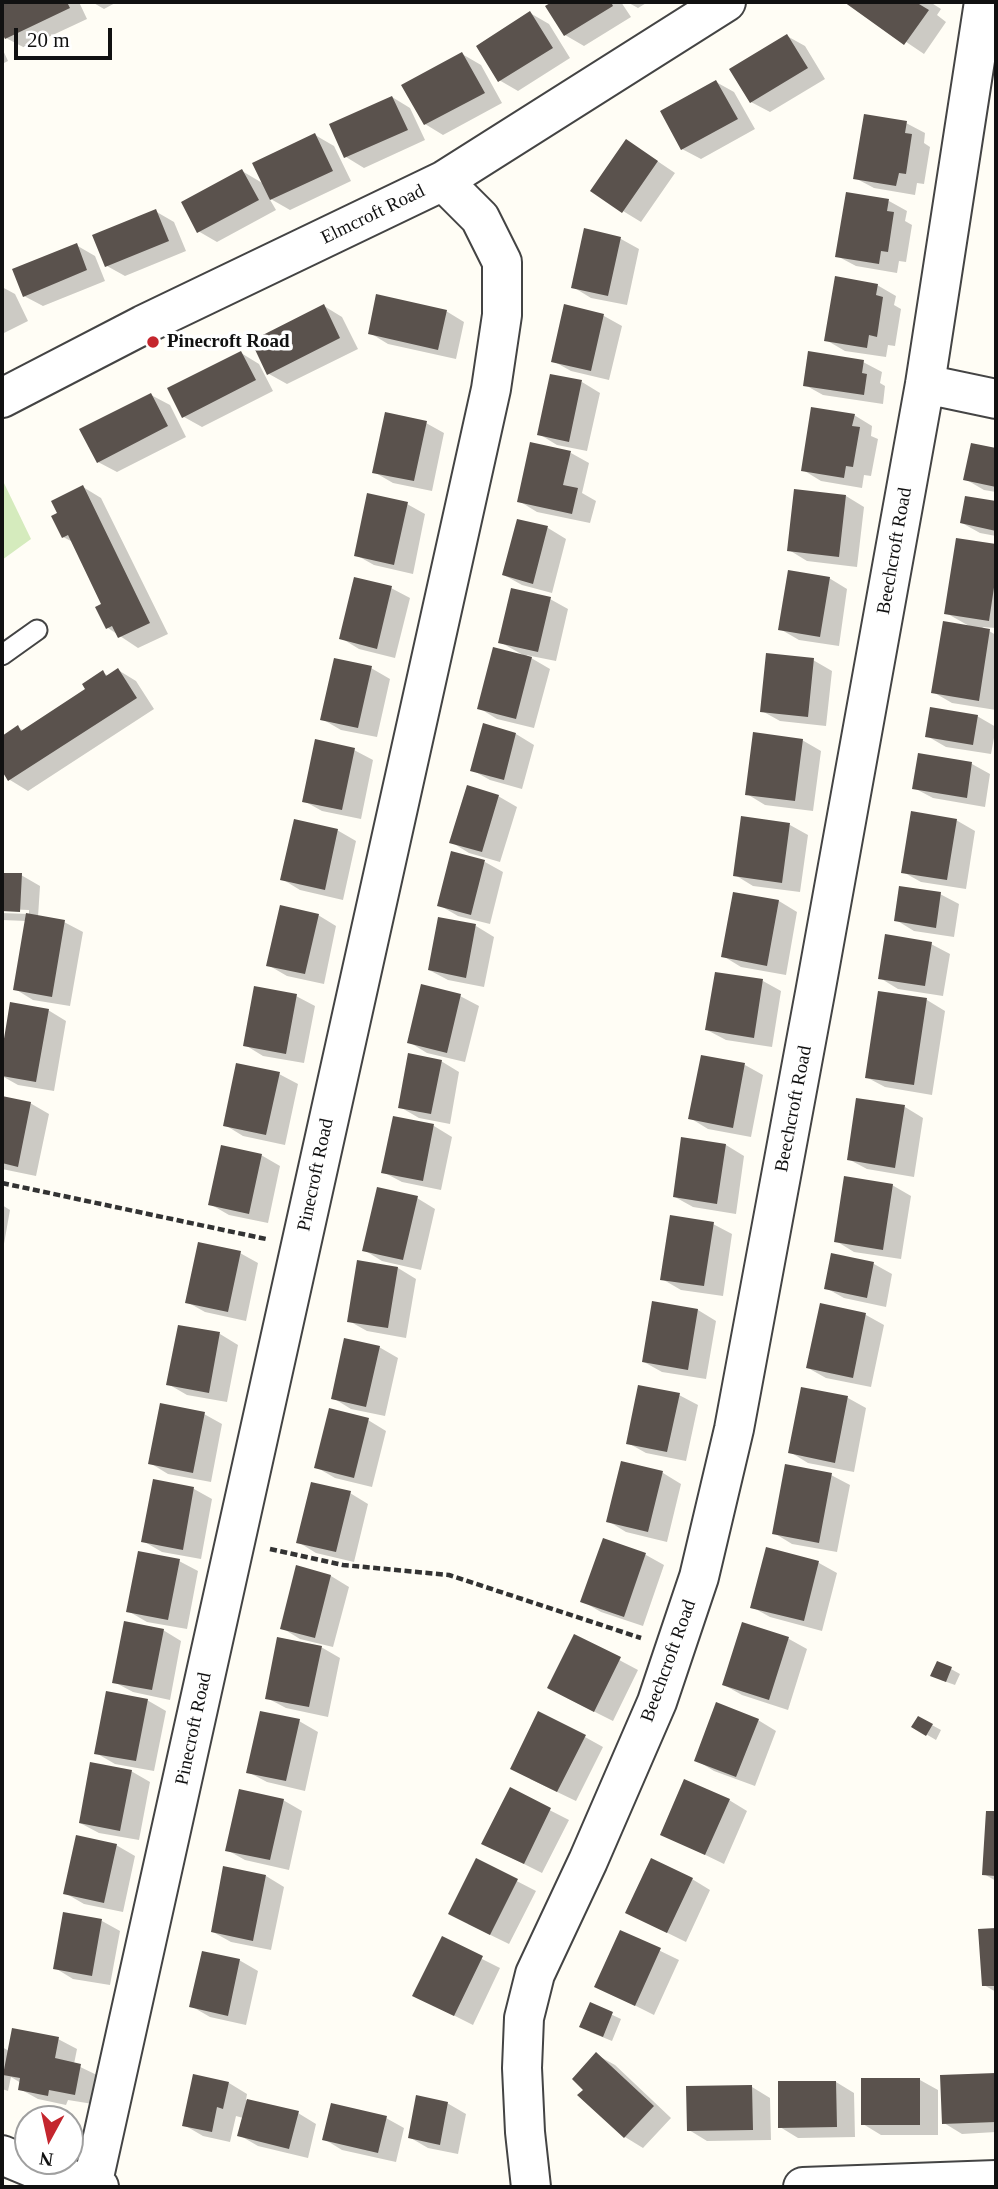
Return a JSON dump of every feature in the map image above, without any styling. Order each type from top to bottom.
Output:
[{"type":"street","name":"Elmcroft Road","points":[[2,398],[143,325],[443,181],[726,2]]},
{"type":"street","name":"Beechcroft Road","points":[[531,2187],[522,2068],[524,2018],[535,1974],[657,1702],[699,1577],[734,1429],[925,384],[984,2]]},
{"type":"street","name":"Pinecroft Road","points":[[96,2187],[235,1541],[491,389],[502,315],[502,262],[480,218],[443,181]]},
{"type":"street","points":[[925,384],[996,399]]},
{"type":"street","points":[[2,2155],[45,2174],[96,2187]]},
{"type":"street","points":[[803,2187],[996,2180]]},
{"type":"lane","points":[[4,649],[37,630]]},
{"type":"path","points":[[2,1183],[301,1247]]},
{"type":"path","points":[[235,1541],[343,1565],[449,1575],[676,1649]]},
{"type":"green space","points":[[2,479],[31,539],[2,560]]},
{"type":"building","points":[[2,2],[67,2],[70,8],[5,39],[2,33]]},
{"type":"building","points":[[552,2],[611,2],[613,6],[564,36],[545,6]]},
{"type":"building","points":[[844,2],[921,2],[919,4],[929,10],[904,45]]},
{"type":"building","points":[[530,11],[553,48],[498,82],[476,46]]},
{"type":"building","points":[[787,34],[808,68],[750,103],[729,69]]},
{"type":"building","points":[[462,52],[485,93],[424,125],[401,85]]},
{"type":"building","points":[[716,80],[738,119],[681,150],[660,111]]},
{"type":"building","points":[[392,96],[408,130],[344,158],[329,124]]},
{"type":"building","points":[[864,114],[907,121],[905,133],[912,134],[906,174],[899,173],[896,186],[853,179]]},
{"type":"building","points":[[315,133],[333,171],[270,200],[252,163]]},
{"type":"building","points":[[626,139],[658,161],[622,213],[590,191]]},
{"type":"building","points":[[242,169],[259,200],[197,233],[181,202]]},
{"type":"building","points":[[846,192],[889,199],[887,211],[894,212],[888,252],[881,251],[879,264],[835,257]]},
{"type":"building","points":[[156,209],[169,241],[105,267],[92,235]]},
{"type":"building","points":[[584,228],[621,237],[608,296],[571,288]]},
{"type":"building","points":[[77,243],[87,270],[23,297],[12,269]]},
{"type":"building","points":[[835,276],[878,284],[876,295],[883,297],[877,337],[869,335],[867,348],[824,341]]},
{"type":"building","points":[[376,294],[447,310],[438,350],[368,334]]},
{"type":"building","points":[[324,304],[340,338],[267,375],[251,341]]},
{"type":"building","points":[[564,304],[604,314],[591,371],[551,362]]},
{"type":"building","points":[[241,351],[256,380],[182,418],[167,388]]},
{"type":"building","points":[[808,351],[864,360],[862,373],[867,374],[864,395],[803,386]]},
{"type":"building","points":[[550,374],[582,380],[569,442],[537,435]]},
{"type":"building","points":[[151,393],[168,426],[97,463],[79,429]]},
{"type":"building","points":[[811,407],[855,414],[852,426],[860,427],[853,467],[846,466],[844,478],[801,471]]},
{"type":"building","points":[[385,412],[427,421],[414,481],[372,473]]},
{"type":"building","points":[[530,442],[571,451],[563,485],[578,488],[572,514],[517,502]]},
{"type":"building","points":[[971,443],[996,448],[996,487],[963,480]]},
{"type":"building","points":[[83,485],[150,623],[118,638],[112,626],[106,629],[95,607],[101,604],[68,535],[62,538],[51,516],[57,513],[51,501]]},
{"type":"building","points":[[794,489],[846,495],[839,557],[787,551]]},
{"type":"building","points":[[367,493],[408,502],[394,565],[354,556]]},
{"type":"building","points":[[965,496],[996,501],[996,531],[960,523]]},
{"type":"building","points":[[517,519],[548,526],[533,584],[502,575]]},
{"type":"building","points":[[956,538],[996,544],[996,574],[989,621],[944,614]]},
{"type":"building","points":[[788,570],[830,577],[820,637],[778,630]]},
{"type":"building","points":[[354,577],[392,586],[377,649],[339,639]]},
{"type":"building","points":[[511,588],[551,597],[538,652],[498,643]]},
{"type":"building","points":[[943,621],[990,629],[979,701],[931,693]]},
{"type":"building","points":[[493,647],[532,657],[516,719],[477,709]]},
{"type":"building","points":[[766,653],[814,658],[808,717],[760,712]]},
{"type":"building","points":[[334,658],[372,666],[358,728],[320,720]]},
{"type":"building","points":[[118,668],[137,698],[8,781],[2,771],[2,736],[18,725],[21,731],[85,689],[82,684],[103,670],[106,676]]},
{"type":"building","points":[[930,707],[978,715],[973,745],[925,737]]},
{"type":"building","points":[[483,723],[516,733],[504,780],[470,771]]},
{"type":"building","points":[[753,732],[803,739],[795,801],[745,795]]},
{"type":"building","points":[[315,739],[355,748],[342,810],[302,802]]},
{"type":"building","points":[[918,753],[972,762],[967,798],[912,789]]},
{"type":"building","points":[[467,785],[499,795],[482,852],[449,843]]},
{"type":"building","points":[[911,811],[957,819],[947,880],[901,873]]},
{"type":"building","points":[[741,816],[790,823],[782,883],[733,876]]},
{"type":"building","points":[[294,819],[338,829],[325,890],[280,880]]},
{"type":"building","points":[[451,851],[485,860],[471,915],[437,906]]},
{"type":"building","points":[[2,873],[22,873],[20,912],[2,911]]},
{"type":"building","points":[[899,886],[941,892],[936,928],[894,921]]},
{"type":"building","points":[[733,892],[779,900],[767,966],[721,957]]},
{"type":"building","points":[[280,905],[319,914],[305,974],[266,966]]},
{"type":"building","points":[[26,913],[65,920],[52,997],[13,990]]},
{"type":"building","points":[[438,917],[476,924],[466,978],[428,970]]},
{"type":"building","points":[[885,934],[932,942],[925,986],[878,979]]},
{"type":"building","points":[[715,972],[763,979],[754,1038],[705,1030]]},
{"type":"building","points":[[421,984],[461,994],[447,1053],[407,1043]]},
{"type":"building","points":[[254,986],[297,994],[286,1054],[243,1046]]},
{"type":"building","points":[[878,991],[927,998],[914,1085],[865,1078]]},
{"type":"building","points":[[10,1002],[49,1009],[36,1082],[2,1076],[2,1051]]},
{"type":"building","points":[[408,1053],[442,1060],[431,1114],[398,1108]]},
{"type":"building","points":[[701,1055],[745,1063],[733,1128],[688,1119]]},
{"type":"building","points":[[236,1063],[280,1072],[266,1135],[223,1126]]},
{"type":"building","points":[[2,1096],[31,1102],[18,1167],[2,1163]]},
{"type":"building","points":[[856,1098],[905,1105],[895,1168],[847,1160]]},
{"type":"building","points":[[393,1116],[434,1124],[423,1181],[381,1173]]},
{"type":"building","points":[[681,1137],[726,1144],[717,1204],[673,1197]]},
{"type":"building","points":[[221,1145],[262,1154],[249,1214],[208,1205]]},
{"type":"building","points":[[844,1176],[893,1184],[883,1250],[834,1242]]},
{"type":"building","points":[[377,1187],[418,1196],[403,1260],[362,1251]]},
{"type":"building","points":[[670,1215],[714,1222],[704,1286],[660,1280]]},
{"type":"building","points":[[198,1242],[241,1251],[228,1312],[185,1303]]},
{"type":"building","points":[[831,1253],[874,1262],[867,1298],[824,1289]]},
{"type":"building","points":[[357,1260],[398,1267],[388,1328],[347,1322]]},
{"type":"building","points":[[652,1301],[698,1309],[688,1370],[642,1362]]},
{"type":"building","points":[[820,1303],[866,1313],[853,1378],[806,1368]]},
{"type":"building","points":[[178,1325],[220,1332],[209,1393],[166,1385]]},
{"type":"building","points":[[344,1338],[380,1346],[366,1407],[331,1399]]},
{"type":"building","points":[[638,1385],[680,1393],[667,1452],[626,1444]]},
{"type":"building","points":[[801,1387],[848,1396],[835,1463],[788,1453]]},
{"type":"building","points":[[160,1403],[205,1412],[193,1473],[148,1464]]},
{"type":"building","points":[[329,1408],[369,1418],[354,1478],[314,1468]]},
{"type":"building","points":[[621,1461],[663,1471],[648,1532],[606,1522]]},
{"type":"building","points":[[785,1464],[832,1473],[819,1543],[772,1534]]},
{"type":"building","points":[[153,1479],[194,1487],[183,1550],[141,1542]]},
{"type":"building","points":[[311,1482],[351,1491],[336,1552],[296,1543]]},
{"type":"building","points":[[603,1538],[646,1553],[624,1617],[580,1602]]},
{"type":"building","points":[[766,1547],[819,1561],[804,1621],[750,1608]]},
{"type":"building","points":[[138,1551],[180,1559],[168,1620],[126,1612]]},
{"type":"building","points":[[296,1565],[331,1575],[315,1638],[280,1629]]},
{"type":"building","points":[[124,1621],[164,1629],[152,1690],[112,1683]]},
{"type":"building","points":[[742,1622],[789,1637],[769,1700],[722,1685]]},
{"type":"building","points":[[574,1634],[621,1657],[594,1712],[547,1688]]},
{"type":"building","points":[[277,1637],[322,1646],[309,1707],[265,1699]]},
{"type":"building","points":[[937,1661],[952,1667],[946,1682],[930,1676]]},
{"type":"building","points":[[106,1691],[148,1699],[136,1761],[94,1754]]},
{"type":"building","points":[[716,1702],[759,1719],[736,1777],[694,1761]]},
{"type":"building","points":[[260,1711],[300,1719],[286,1781],[246,1773]]},
{"type":"building","points":[[538,1711],[586,1735],[557,1792],[510,1769]]},
{"type":"building","points":[[918,1716],[933,1724],[926,1736],[911,1727]]},
{"type":"building","points":[[90,1762],[132,1770],[120,1831],[79,1823]]},
{"type":"building","points":[[684,1779],[730,1799],[705,1855],[660,1835]]},
{"type":"building","points":[[510,1787],[551,1808],[524,1864],[481,1844]]},
{"type":"building","points":[[239,1789],[284,1799],[270,1860],[225,1851]]},
{"type":"building","points":[[986,1811],[996,1811],[996,1876],[982,1875]]},
{"type":"building","points":[[76,1835],[117,1844],[104,1903],[63,1894]]},
{"type":"building","points":[[476,1858],[518,1879],[490,1935],[448,1914]]},
{"type":"building","points":[[651,1858],[693,1878],[667,1933],[625,1913]]},
{"type":"building","points":[[223,1866],[266,1875],[253,1941],[211,1932]]},
{"type":"building","points":[[63,1912],[102,1919],[92,1976],[53,1969]]},
{"type":"building","points":[[996,1928],[996,1986],[982,1986],[978,1929]]},
{"type":"building","points":[[620,1930],[661,1948],[635,2006],[594,1987]]},
{"type":"building","points":[[442,1936],[483,1956],[454,2016],[412,1996]]},
{"type":"building","points":[[202,1951],[240,1959],[228,2016],[189,2007]]},
{"type":"building","points":[[590,2002],[613,2012],[603,2037],[579,2027]]},
{"type":"building","points":[[12,2028],[59,2037],[55,2058],[81,2064],[75,2095],[49,2090],[48,2096],[18,2090],[20,2078],[3,2075]]},
{"type":"building","points":[[596,2052],[654,2106],[624,2138],[577,2095],[583,2090],[572,2079]]},
{"type":"building","points":[[996,2073],[996,2122],[942,2124],[940,2075]]},
{"type":"building","points":[[193,2074],[229,2082],[223,2109],[217,2107],[212,2132],[182,2126]]},
{"type":"building","points":[[861,2078],[920,2078],[920,2125],[861,2125]]},
{"type":"building","points":[[778,2081],[836,2081],[837,2127],[778,2128]]},
{"type":"building","points":[[752,2085],[753,2130],[687,2131],[686,2086]]},
{"type":"building","points":[[416,2095],[448,2102],[440,2145],[408,2138]]},
{"type":"building","points":[[247,2099],[299,2111],[289,2149],[237,2136]]},
{"type":"building","points":[[331,2103],[387,2116],[378,2153],[322,2140]]},
{"type":"place","name":"Pinecroft Road","points":[[153,342]]}]
